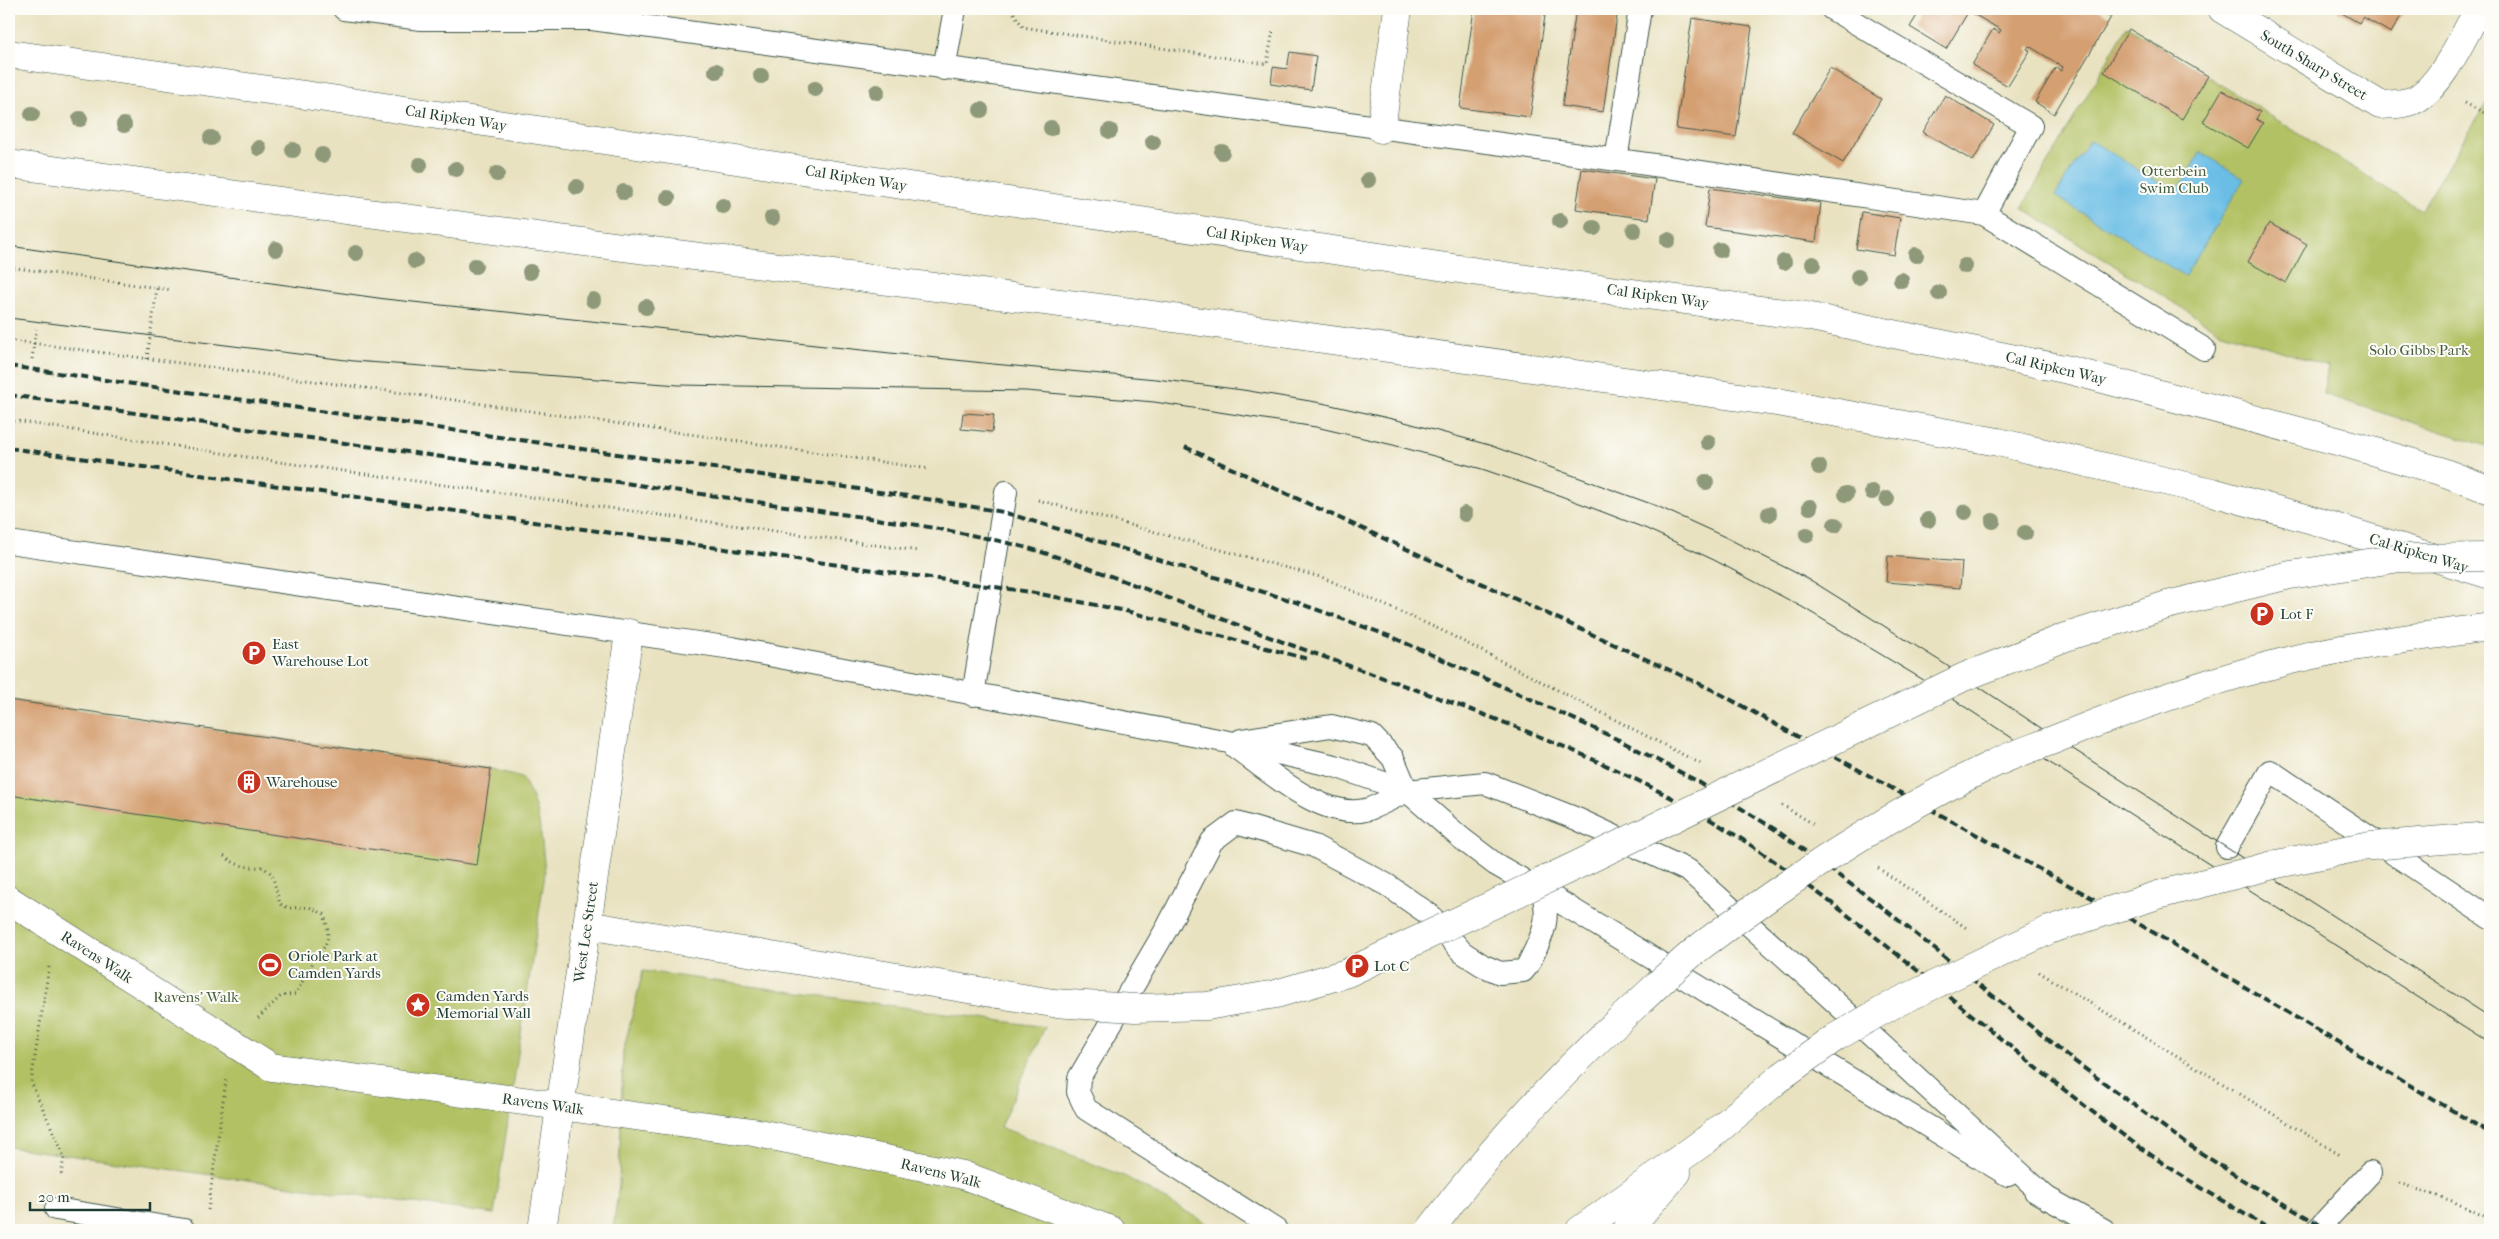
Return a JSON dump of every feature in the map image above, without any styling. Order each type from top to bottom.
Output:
[{"type":"main road","points":[[1381,129],[1398,9]]},
{"type":"main road","name":"South Sharp Street","points":[[2222,9],[2380,105],[2402,103],[2417,99],[2434,86],[2479,9]]},
{"type":"main road","name":"Cal Ripken Way","points":[[9,54],[324,98],[1502,275],[1806,316],[2070,370],[2333,440],[2440,471],[2490,490]]},
{"type":"main road","name":"Cal Ripken Way","points":[[9,164],[560,239],[1123,311],[1784,403],[1921,427],[2056,455],[2221,494],[2490,575]]},
{"type":"main road","points":[[587,925],[1053,1003],[1135,1008],[1206,1006],[1276,994],[1347,973],[1365,965],[1571,868],[1964,677],[2066,637],[2167,605],[2290,576],[2400,558],[2490,556]]},
{"type":"main road","points":[[1430,1230],[1462,1187],[1518,1120],[1588,1048],[1702,945],[1814,866],[1904,811],[1995,763],[2098,721],[2189,689],[2293,660],[2401,639],[2490,627]]},
{"type":"main road","name":"West Lee Street","points":[[542,1230],[629,633]]},
{"type":"main road","points":[[1580,1230],[1706,1140],[1782,1076],[1836,1037],[1894,1004],[2049,930],[2158,895],[2277,864],[2360,847],[2490,836]]},
{"type":"main road","name":"Ravens Walk","points":[[9,900],[271,1067],[753,1132],[963,1175],[1112,1230]]},
{"type":"main road","points":[[1627,1230],[1706,1140]]},
{"type":"lane","points":[[344,9],[421,19],[592,19],[944,69],[1616,160],[1984,214],[2204,349]]},
{"type":"lane","points":[[944,69],[954,9]]},
{"type":"lane","points":[[1616,160],[1640,9]]},
{"type":"lane","points":[[1832,9],[2031,126],[1984,214]]},
{"type":"lane","points":[[973,695],[1006,492]]},
{"type":"lane","points":[[9,542],[732,648],[1229,742],[1335,766],[1408,791],[1494,864],[1542,891],[2048,1199],[2104,1230]]},
{"type":"lane","points":[[1229,742],[1331,726],[1372,736],[1393,758],[1408,791]]},
{"type":"lane","points":[[1229,742],[1304,796],[1344,810],[1367,810],[1408,791],[1485,783],[1577,819],[1689,871],[1821,989],[2048,1199]]},
{"type":"lane","points":[[2227,847],[2270,771],[2490,918]]},
{"type":"lane","points":[[1276,1230],[1086,1109],[1078,1092],[1079,1078],[1167,928],[1212,841],[1236,823],[1314,846],[1387,885],[1430,915],[1462,952],[1482,965],[1500,973],[1523,971],[1528,966],[1542,936],[1546,921],[1548,907],[1542,891]]},
{"type":"lane","points":[[2317,1230],[2370,1173]]},
{"type":"lane","points":[[56,1209],[184,1230]]},
{"type":"path","points":[[874,9],[888,11],[890,9]]},
{"type":"path","points":[[1011,9],[1023,27],[1267,64],[1273,30]]},
{"type":"path","points":[[9,267],[172,290]]},
{"type":"path","points":[[147,359],[157,288]]},
{"type":"path","points":[[32,359],[36,329]]},
{"type":"path","points":[[9,340],[462,401],[930,469]]},
{"type":"path","points":[[9,420],[279,462],[919,551]]},
{"type":"path","points":[[1006,492],[1324,578],[1442,630],[1707,767]]},
{"type":"path","points":[[1778,803],[1820,829]]},
{"type":"path","points":[[208,1214],[232,1042],[281,996],[295,994],[304,982],[311,964],[323,952],[329,932],[324,914],[310,907],[289,908],[280,904],[272,874],[263,867],[248,868],[231,862],[224,856]]},
{"type":"path","points":[[1876,867],[1972,932]]},
{"type":"path","points":[[55,930],[31,1082],[64,1156],[56,1209]]},
{"type":"path","points":[[2032,968],[2370,1173],[2452,1201],[2490,1219]]},
{"type":"green space","name":"Otterbein Swim Club","points":[[2127,26],[2421,210],[2490,97],[2490,447],[2323,394],[2328,366],[2219,331],[2022,208]]},
{"type":"green space","name":"Ravens' Walk","points":[[9,700],[491,769],[522,777],[533,800],[536,812],[545,873],[494,1214],[9,1147]]},
{"type":"green space","points":[[643,971],[1045,1027],[1000,1127],[1126,1177],[1218,1230],[613,1230],[619,1184],[623,1052]]},
{"type":"water","points":[[2090,140],[2176,193],[2201,152],[2244,179],[2185,276],[2055,196]]},
{"type":"building","points":[[1474,9],[1546,9],[1530,117],[1460,108]]},
{"type":"building","points":[[1576,9],[1618,9],[1603,112],[1562,106]]},
{"type":"building","points":[[1921,9],[1965,9],[1964,12],[1967,14],[1946,49],[1910,27]]},
{"type":"building","points":[[1965,9],[2097,9],[2111,17],[2054,114],[2035,102],[2056,67],[2061,71],[2063,67],[2029,46],[2027,49],[2030,51],[2008,86],[1972,65],[1993,29],[1999,33],[2001,30]]},
{"type":"building","points":[[2335,9],[2405,9],[2391,33],[2363,17],[2359,23]]},
{"type":"building","points":[[1692,18],[1752,27],[1736,137],[1676,129]]},
{"type":"building","points":[[2129,29],[2208,76],[2182,119],[2104,72]]},
{"type":"building","points":[[1290,52],[1316,56],[1311,90],[1271,84],[1273,67],[1287,69]]},
{"type":"building","points":[[1830,68],[1881,99],[1843,163],[1792,133]]},
{"type":"building","points":[[2222,90],[2260,112],[2256,119],[2263,123],[2248,148],[2203,122]]},
{"type":"building","points":[[1945,95],[1994,125],[1973,161],[1923,132]]},
{"type":"building","points":[[1582,169],[1655,179],[1649,219],[1576,209]]},
{"type":"building","points":[[1710,188],[1821,203],[1816,242],[1705,227]]},
{"type":"building","points":[[1862,212],[1900,218],[1894,255],[1856,249]]},
{"type":"building","points":[[2269,223],[2307,244],[2286,283],[2248,262]]},
{"type":"building","points":[[963,413],[994,415],[992,432],[961,429]]},
{"type":"building","points":[[1888,556],[1962,562],[1960,588],[1886,582]]},
{"type":"building","name":"Warehouse","points":[[9,700],[491,769],[477,865],[9,795]]},
{"type":"tram line","points":[[9,246],[385,299],[993,364],[1156,379],[1243,390],[1322,403],[1401,421],[1489,445],[1657,506],[1725,537],[1812,581],[1940,661],[2059,740],[2490,1017]]},
{"type":"tram line","points":[[9,318],[354,361],[679,385],[1026,391],[1154,402],[1316,427],[1482,469],[1561,496],[1647,529],[1714,560],[1802,607],[1927,682],[2047,761],[2490,1043]]},
{"type":"railway","points":[[9,366],[921,498],[1003,512],[1296,602],[1392,637],[1621,741],[1697,781],[1776,830],[1882,907],[2073,1060],[2187,1144],[2249,1184],[2329,1230]]},
{"type":"railway","points":[[9,395],[918,525],[1021,546],[1114,577],[1264,635],[1534,734],[1593,759],[1651,787],[1707,818],[1761,852],[1809,886],[1903,959],[2040,1071],[2134,1143],[2271,1230]]},
{"type":"railway","points":[[1185,447],[1713,690],[2134,921],[2490,1133]]},
{"type":"railway","points":[[9,448],[1030,592],[1126,611],[1308,659]]},
{"type":"place","name":"Lot F","points":[[2262,614]]},
{"type":"place","name":"East Warehouse Lot","points":[[254,653]]},
{"type":"place","name":"Warehouse","points":[[249,782]]},
{"type":"place","name":"Oriole Park at Camden Yards","points":[[270,965]]},
{"type":"place","name":"Lot C","points":[[1357,966]]},
{"type":"place","name":"Camden Yards Memorial Wall","points":[[418,1005]]},
{"type":"park label","name":"Solo Gibbs Park","points":[[2419,350]]}]
